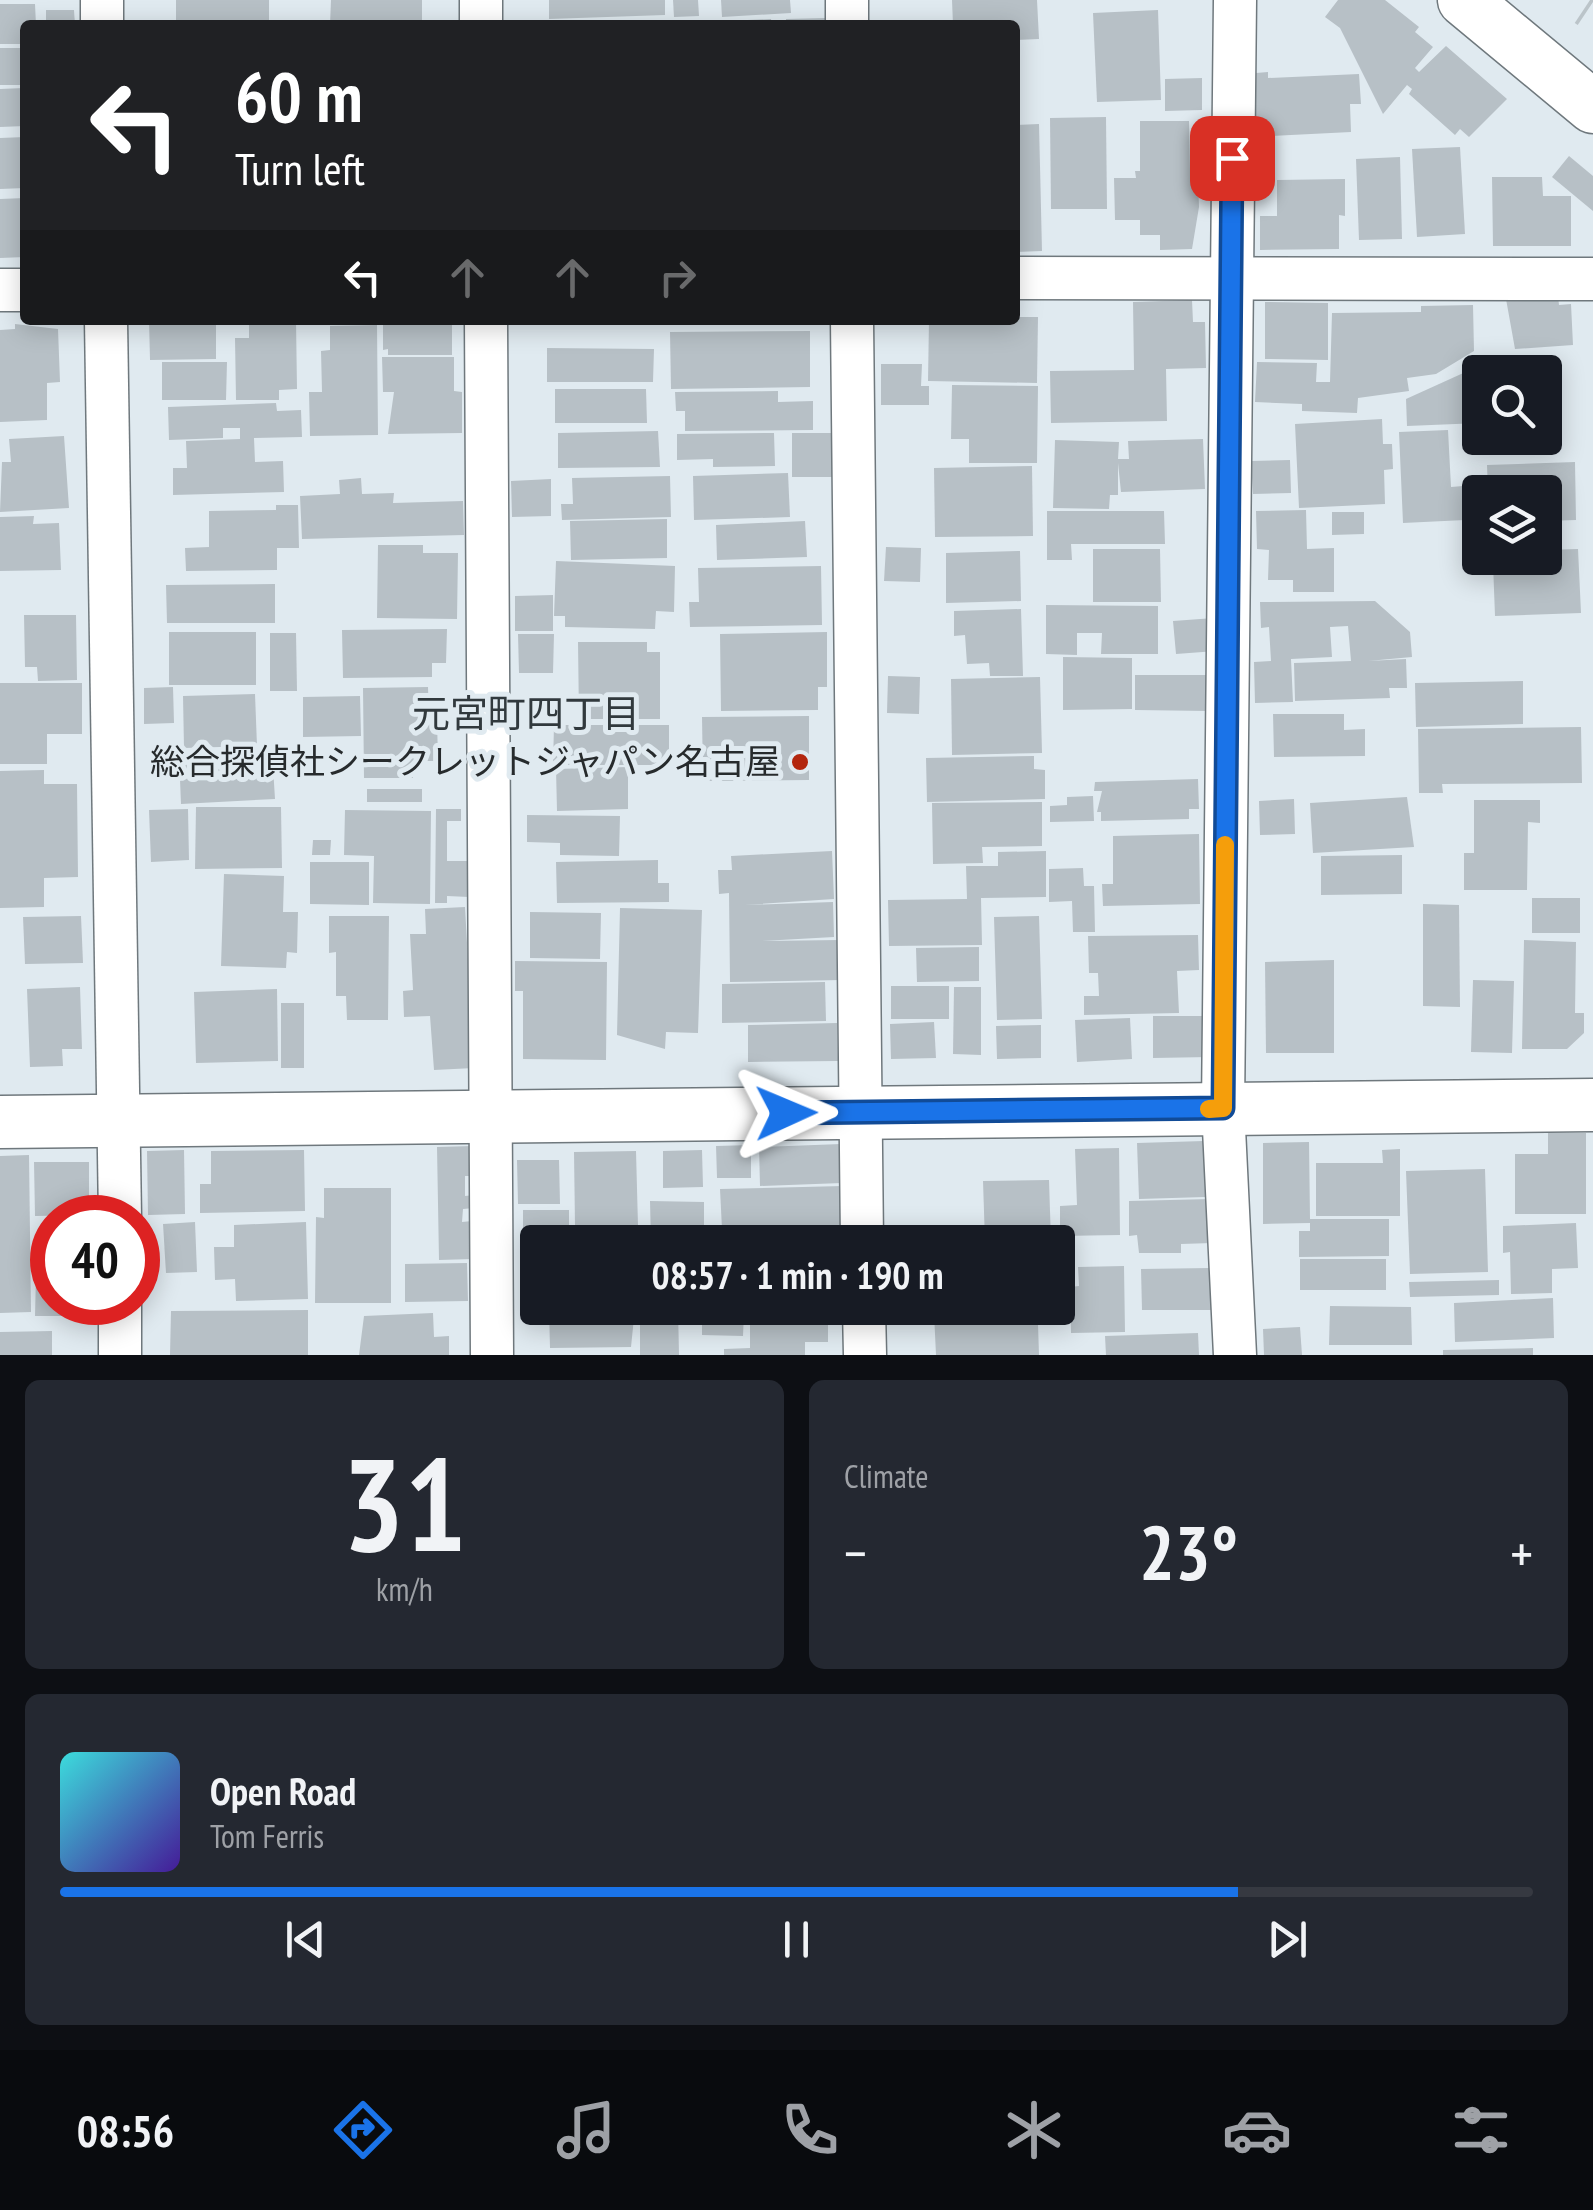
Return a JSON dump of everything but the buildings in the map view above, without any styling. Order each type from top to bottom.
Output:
[{"type":"street","points":[[1235,0],[1223,1108],[1236,1355]]},
{"type":"street","points":[[1464,0],[1593,107]]},
{"type":"street","points":[[1020,278],[1593,279]]},
{"type":"street","points":[[106,325],[120,1195]]},
{"type":"street","points":[[486,325],[492,1355]]},
{"type":"street","points":[[852,325],[862,1225]]},
{"type":"street","points":[[0,1122],[1593,1104]]},
{"type":"street","points":[[120,1325],[120,1355]]},
{"type":"street","points":[[864,1325],[864,1355]]},
{"type":"slow traffic","points":[[1209,1109],[1223,1108],[1225,845]]},
{"type":"place","name":"総合探偵社シークレットジャパン名古屋","points":[[800,762]]},
{"type":"district","name":"元宮町四丁目","points":[[526,714]]},
{"type":"route","points":[[786,1113],[1223,1108],[1232,158]]}]
